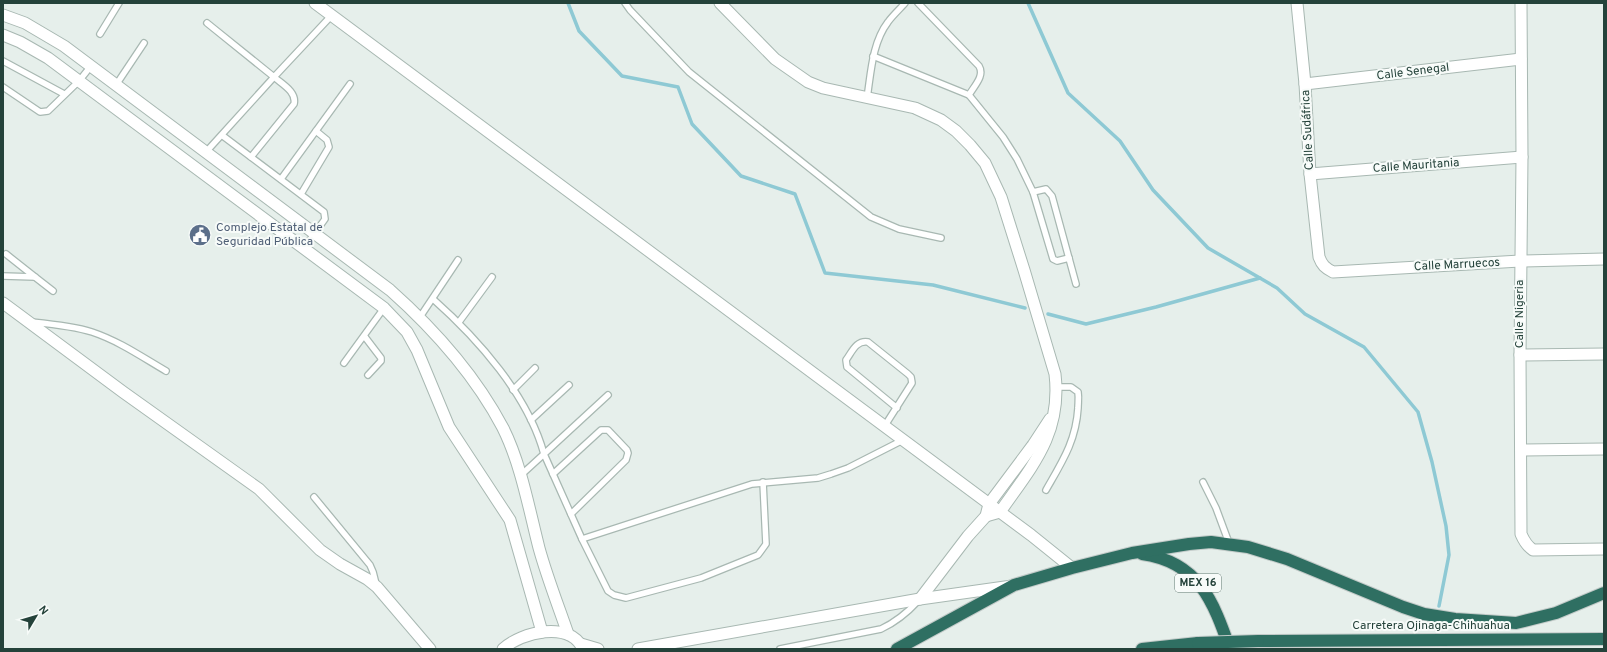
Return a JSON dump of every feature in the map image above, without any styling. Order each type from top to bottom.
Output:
[{"type":"highway","points":[[897,649],[1014,585],[1072,568],[1132,553],[1211,542],[1229,543],[1248,547],[1287,559],[1365,593],[1417,612],[1455,619],[1516,623],[1556,613],[1604,593]]},
{"type":"highway","name":"MEX 16","points":[[1132,553],[1157,556],[1178,565],[1192,576],[1206,593],[1216,610],[1230,649]]},
{"type":"highway","name":"Carretera Ojinaga-Chihuahua","points":[[1142,649],[1198,643],[1258,641],[1604,639]]},
{"type":"street","points":[[315,3],[1000,512],[1072,568]]},
{"type":"street","points":[[720,3],[775,59],[791,72],[808,82],[823,88],[915,108],[941,120],[956,130],[985,163],[1001,197],[1055,374],[1056,386],[1055,412],[1046,443],[1000,512],[986,516]]},
{"type":"street","name":"Calle Sudáfrica","points":[[1297,3],[1305,84],[1310,174],[1319,257]]},
{"type":"street","name":"Calle Nigeria","points":[[1522,3],[1520,262],[1521,534],[1528,547],[1533,550],[1604,549]]},
{"type":"street","points":[[3,15],[25,23],[64,46],[390,290],[420,317],[460,361],[484,397],[503,430],[521,475],[539,548],[553,595],[568,634],[582,647],[598,649]]},
{"type":"street","points":[[3,35],[20,42],[48,58],[384,308],[407,332],[417,350],[449,427],[510,520],[542,632]]},
{"type":"street","name":"Calle Senegal","points":[[1305,84],[1521,59]]},
{"type":"street","name":"Calle Mauritania","points":[[1310,174],[1522,157]]},
{"type":"street","name":"Calle Marruecos","points":[[1319,257],[1326,269],[1333,272],[1604,259]]},
{"type":"street","points":[[3,303],[123,392],[259,489],[320,550],[340,564],[367,579],[376,587],[430,649]]},
{"type":"street","points":[[1520,354],[1604,354]]},
{"type":"street","points":[[920,599],[968,536],[986,516],[989,504],[1033,445],[1055,412]]},
{"type":"street","points":[[1521,450],[1604,449]]},
{"type":"street","points":[[638,649],[920,599],[1014,585]]},
{"type":"street","points":[[503,649],[523,636],[542,632],[568,634]]},
{"type":"lane","points":[[100,34],[119,3]]},
{"type":"lane","points":[[625,3],[688,72],[871,217],[899,229],[941,238]]},
{"type":"lane","points":[[867,98],[873,56],[882,33],[888,22],[905,3]]},
{"type":"lane","points":[[918,3],[981,69],[981,76],[969,95]]},
{"type":"lane","points":[[206,152],[332,15]]},
{"type":"lane","points":[[206,23],[293,94],[295,100],[294,104],[251,157]]},
{"type":"lane","points":[[116,85],[144,43]]},
{"type":"lane","points":[[873,56],[969,95],[991,120],[1017,159],[1033,192],[1053,259],[1057,262],[1069,258]]},
{"type":"lane","points":[[3,61],[64,94]]},
{"type":"lane","points":[[3,87],[40,112],[48,111],[79,81],[91,66]]},
{"type":"lane","points":[[281,179],[350,84]]},
{"type":"lane","points":[[301,194],[329,147],[327,140],[316,131]]},
{"type":"lane","points":[[222,136],[324,212],[325,219],[304,248]]},
{"type":"lane","points":[[1033,192],[1046,189],[1052,196],[1076,284]]},
{"type":"lane","points":[[6,254],[53,292]]},
{"type":"lane","points":[[420,317],[458,260]]},
{"type":"lane","points":[[3,276],[35,277]]},
{"type":"lane","points":[[459,322],[492,277]]},
{"type":"lane","points":[[433,299],[459,322],[477,341],[513,390],[531,420],[540,437],[544,454],[582,539],[608,591],[621,598],[626,598],[701,578],[758,555],[766,544],[763,482]]},
{"type":"lane","points":[[344,363],[365,337],[384,308]]},
{"type":"lane","points":[[27,321],[62,325],[91,331],[114,341],[166,371]]},
{"type":"lane","points":[[365,337],[381,358],[381,362],[368,375]]},
{"type":"lane","points":[[884,427],[897,408],[912,384],[911,377],[868,342],[861,342],[846,360],[847,367],[897,408]]},
{"type":"lane","points":[[513,390],[535,368]]},
{"type":"lane","points":[[531,420],[569,385]]},
{"type":"lane","points":[[1046,490],[1065,457],[1074,437],[1077,420],[1078,392],[1071,387],[1056,386]]},
{"type":"lane","points":[[521,475],[608,395]]},
{"type":"lane","points":[[553,474],[600,430],[608,430],[627,450],[628,453],[626,460],[571,514]]},
{"type":"lane","points":[[582,539],[752,484],[818,478],[831,474],[848,468],[903,440]]},
{"type":"lane","points":[[1203,482],[1216,508],[1229,543]]},
{"type":"lane","points":[[314,497],[370,566],[373,572],[376,587]]},
{"type":"lane","points":[[780,649],[881,629],[892,624],[920,599]]},
{"type":"waterway","points":[[568,3],[579,31],[622,76],[678,87],[692,124],[741,176],[795,194],[825,273],[933,285],[1025,308]]},
{"type":"waterway","points":[[1028,3],[1068,93],[1120,141],[1153,190],[1208,248],[1277,288],[1305,314],[1364,347],[1418,412],[1432,462],[1446,526],[1449,555],[1439,606]]},
{"type":"waterway","points":[[1048,314],[1086,324],[1156,307],[1260,278]]},
{"type":"place","name":"Complejo Estatal de Seguridad Pública","points":[[200,235]]}]
